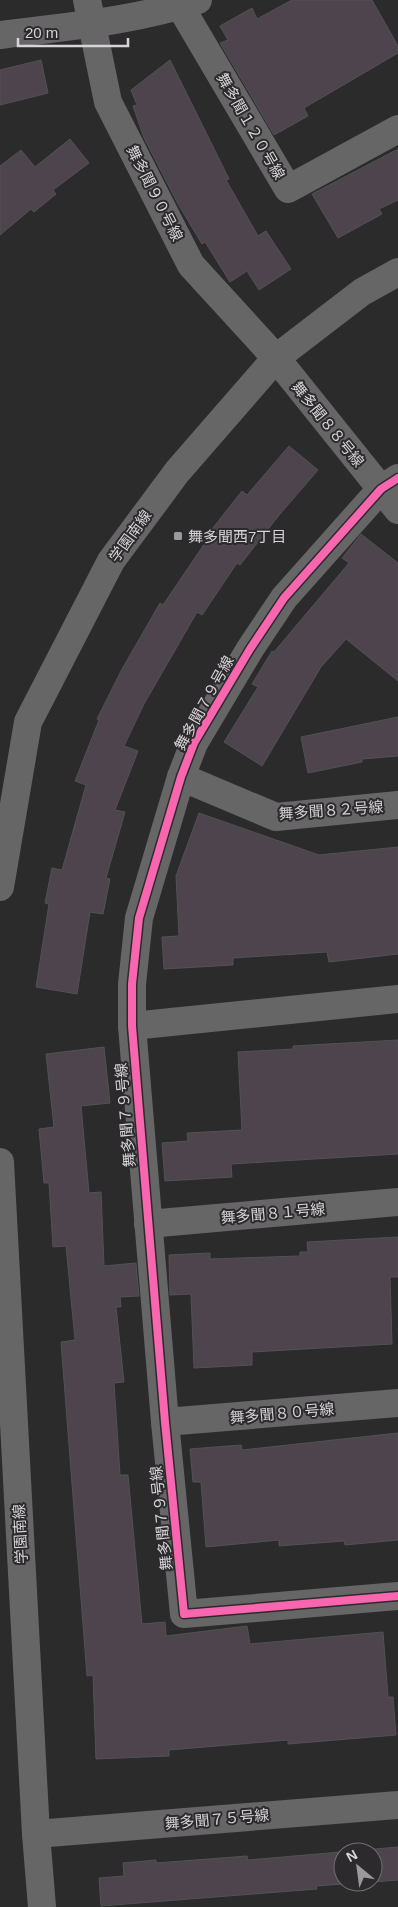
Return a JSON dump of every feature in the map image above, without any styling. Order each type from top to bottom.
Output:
[{"type":"street","points":[[0,35],[90,12],[189,3]]},
{"type":"street","name":"舞多聞１２０号線","points":[[189,3],[288,189],[398,129]]},
{"type":"street","name":"舞多聞９０号線","points":[[90,12],[108,102],[192,265],[276,358]]},
{"type":"street","name":"学園南線","points":[[0,887],[28,722],[111,561],[178,472],[276,358],[362,292],[398,272]]},
{"type":"street","name":"舞多聞８８号線","points":[[276,358],[389,484],[398,510]]},
{"type":"street","name":"舞多聞７９号線","points":[[389,484],[284,598],[250,649],[194,744],[180,778],[139,918],[132,984],[132,1026],[165,1422],[184,1614],[398,1596]]},
{"type":"street","name":"舞多聞８２号線","points":[[180,778],[276,817],[398,805]]},
{"type":"street","points":[[132,1026],[398,999]]},
{"type":"street","name":"学園南線","points":[[0,1162],[36,1834],[42,1907]]},
{"type":"street","name":"舞多聞８１号線","points":[[148,1224],[398,1202]]},
{"type":"street","name":"舞多聞８０号線","points":[[165,1422],[398,1403]]},
{"type":"street","name":"舞多聞７５号線","points":[[36,1834],[398,1805]]},
{"type":"building","points":[[292,0],[372,0],[398,46],[398,53],[304,108],[308,116],[274,135],[220,43],[228,40],[220,26],[252,8],[257,19]]},
{"type":"building","points":[[41,60],[48,93],[0,105],[0,70]]},
{"type":"building","points":[[170,60],[229,179],[226,180],[258,236],[266,231],[291,269],[259,290],[247,271],[230,282],[205,242],[202,244],[178,204],[144,138],[133,106],[137,105],[131,90]]},
{"type":"building","points":[[70,139],[89,163],[53,190],[56,194],[34,212],[31,209],[0,235],[0,166],[21,150],[35,167]]},
{"type":"building","points":[[398,149],[398,200],[379,209],[382,214],[338,238],[312,194]]},
{"type":"building","points":[[289,446],[318,470],[240,565],[237,563],[202,615],[197,612],[144,704],[124,746],[138,751],[115,810],[125,812],[106,878],[110,879],[103,914],[90,912],[77,994],[36,987],[49,904],[45,903],[52,868],[62,870],[86,785],[75,781],[99,720],[97,719],[121,671],[160,603],[163,605],[207,540],[205,538],[242,491],[247,495]]},
{"type":"building","points":[[361,534],[398,563],[398,681],[346,639],[321,667],[262,766],[224,742],[258,687],[252,684],[272,651],[274,652],[349,563],[342,558]]},
{"type":"building","points":[[398,717],[398,756],[362,759],[362,762],[308,773],[301,737]]},
{"type":"building","points":[[199,813],[319,855],[398,847],[398,954],[329,962],[327,952],[233,958],[233,965],[164,969],[162,937],[179,936],[176,876]]},
{"type":"building","points":[[398,1040],[398,1154],[231,1164],[232,1177],[165,1181],[162,1143],[188,1141],[187,1133],[242,1130],[238,1052],[293,1049],[293,1046]]},
{"type":"building","points":[[104,1047],[110,1103],[81,1106],[89,1193],[101,1192],[104,1266],[136,1263],[139,1296],[120,1297],[121,1307],[116,1307],[124,1382],[114,1383],[120,1475],[128,1475],[142,1624],[165,1622],[166,1636],[247,1626],[250,1644],[383,1632],[388,1697],[393,1697],[396,1735],[288,1744],[288,1740],[169,1750],[169,1756],[96,1759],[93,1675],[87,1676],[61,1342],[75,1340],[66,1246],[53,1247],[49,1183],[44,1183],[39,1129],[54,1127],[46,1054]]},
{"type":"building","points":[[398,1237],[398,1277],[390,1277],[392,1344],[252,1352],[252,1365],[194,1368],[191,1294],[170,1295],[169,1255],[210,1253],[210,1259],[300,1256],[300,1252],[308,1252],[307,1242]]},
{"type":"building","points":[[398,1433],[398,1540],[345,1545],[344,1541],[279,1546],[279,1540],[206,1547],[201,1482],[193,1482],[190,1449],[241,1445],[242,1450]]},
{"type":"building","points":[[398,1847],[398,1880],[383,1881],[383,1848]]},
{"type":"building","points":[[333,1853],[333,1885],[316,1886],[317,1889],[101,1906],[99,1878],[124,1876],[123,1863],[156,1860],[156,1863],[247,1856],[248,1860]]},
{"type":"cycle path","points":[[398,478],[381,489],[284,598],[250,649],[194,743],[181,777],[139,918],[132,984],[132,1026],[165,1422],[184,1614],[398,1596]]},
{"type":"place","name":"舞多聞西7丁目","points":[[178,536]]}]
